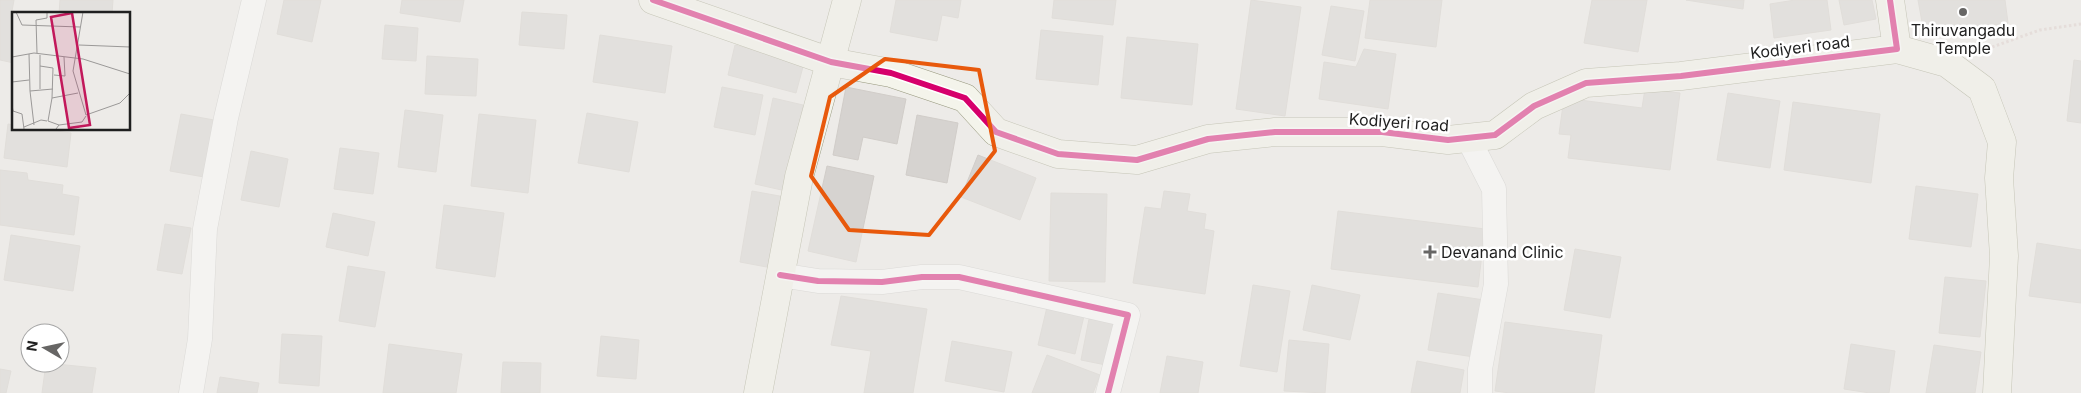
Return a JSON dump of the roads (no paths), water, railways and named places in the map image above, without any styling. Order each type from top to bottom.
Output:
[{"type":"street","points":[[191,393],[200,339],[205,229],[226,118],[254,0]]},
{"type":"street","name":"Kodiyeri road","points":[[653,0],[831,62],[891,74],[965,98],[996,132],[1058,154],[1136,160],[1208,139],[1275,132],[1382,132],[1448,140],[1495,135],[1534,106],[1586,83],[1681,76],[1897,49]]},
{"type":"street","points":[[758,393],[799,177],[847,0]]},
{"type":"street","points":[[1890,0],[1897,49],[1947,63],[1982,89],[2002,142],[1999,178],[2004,256],[1997,393]]},
{"type":"street","points":[[1468,138],[1494,189],[1496,284],[1480,369],[1480,393]]},
{"type":"street","points":[[780,275],[818,281],[882,282],[922,277],[959,277],[1128,314],[1108,393]]},
{"type":"place","name":"Thiruvangadu Temple","points":[[1963,12]]},
{"type":"place","name":"Devanand Clinic","points":[[1430,252]]}]
